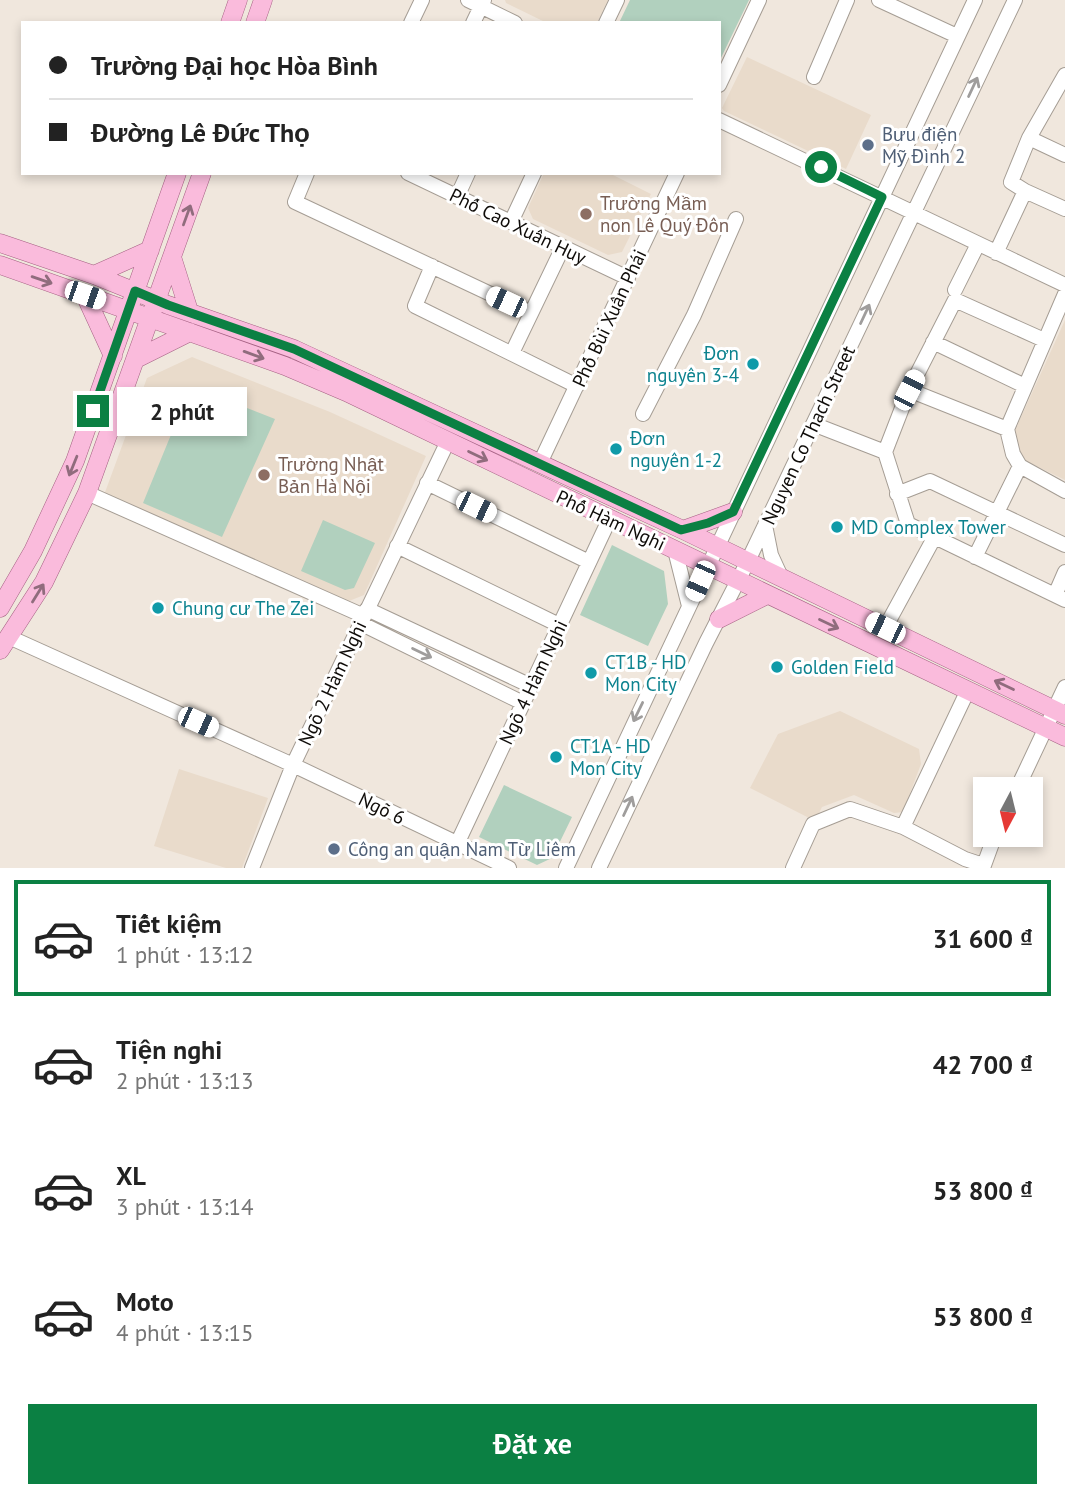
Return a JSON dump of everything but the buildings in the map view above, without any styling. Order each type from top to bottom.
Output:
[{"type":"main road","points":[[231,21],[238,0]]},
{"type":"main road","points":[[256,21],[262,0]]},
{"type":"main road","points":[[0,608],[27,563],[64,486],[176,175]]},
{"type":"main road","points":[[5,643],[44,582],[87,493],[201,175]]},
{"type":"main road","name":"Phố Hàm Nghi","points":[[0,243],[294,349],[448,441],[1065,737]]},
{"type":"main road","points":[[94,275],[149,250]]},
{"type":"main road","points":[[172,257],[189,311]]},
{"type":"main road","name":"Phố Hàm Nghi","points":[[0,265],[375,397],[540,463],[1059,712]]},
{"type":"main road","points":[[85,295],[113,356]]},
{"type":"main road","points":[[136,359],[190,332]]},
{"type":"main road","points":[[684,530],[733,512]]},
{"type":"main road","points":[[719,619],[767,595]]},
{"type":"street","points":[[412,21],[422,0]]},
{"type":"street","points":[[607,21],[617,0]]},
{"type":"street","points":[[721,81],[759,0]]},
{"type":"street","points":[[814,77],[847,0]]},
{"type":"street","points":[[879,0],[895,3],[957,36]]},
{"type":"street","points":[[882,197],[975,0]]},
{"type":"street","name":"Nguyen Co Thach Street","points":[[599,868],[1014,0]]},
{"type":"street","points":[[473,21],[478,2],[511,21]]},
{"type":"street","points":[[1065,75],[1029,138],[1011,182],[1065,209]]},
{"type":"street","points":[[721,121],[1065,285]]},
{"type":"street","points":[[1029,138],[1065,155]]},
{"type":"street","points":[[306,175],[295,202],[531,313]]},
{"type":"street","name":"Phố Cao Xuân Huy","points":[[412,175],[628,278]]},
{"type":"street","points":[[457,197],[467,175]]},
{"type":"street","points":[[511,222],[533,175]]},
{"type":"street","name":"Phố Bùi Xuân Phái","points":[[540,463],[676,175]]},
{"type":"street","points":[[996,253],[1025,191]]},
{"type":"street","name":"Nguyen Co Thach Street","points":[[566,868],[733,512],[824,305],[882,197]]},
{"type":"street","points":[[643,414],[694,315],[736,219]]},
{"type":"street","points":[[978,244],[909,390],[885,452],[908,524],[1060,597],[1065,572]]},
{"type":"street","points":[[512,353],[563,247]]},
{"type":"street","points":[[432,266],[415,306],[577,386]]},
{"type":"street","points":[[1065,294],[1007,429],[1013,454],[1020,467],[1065,491]]},
{"type":"street","points":[[955,295],[1044,340]]},
{"type":"street","points":[[933,342],[1025,386]]},
{"type":"street","points":[[909,390],[1007,429]]},
{"type":"street","points":[[813,424],[885,452]]},
{"type":"street","name":"Ngõ 2 Hàm Nghi","points":[[5,643],[54,657],[293,765],[448,441]]},
{"type":"street","points":[[975,556],[1020,467]]},
{"type":"street","points":[[897,494],[930,481],[1065,545]]},
{"type":"street","points":[[427,484],[589,562]]},
{"type":"street","points":[[87,493],[364,616],[531,686]]},
{"type":"street","name":"Ngõ 4 Hàm Nghi","points":[[457,844],[609,520]]},
{"type":"street","points":[[765,525],[771,555],[782,579]]},
{"type":"street","points":[[885,628],[934,538]]},
{"type":"street","points":[[397,546],[559,625]]},
{"type":"street","points":[[675,550],[689,606]]},
{"type":"street","points":[[364,616],[523,703]]},
{"type":"street","points":[[1023,777],[1045,728],[1059,712],[1065,687]]},
{"type":"street","points":[[903,827],[968,690]]},
{"type":"street","points":[[251,868],[293,765]]},
{"type":"street","name":"Ngõ 6","points":[[293,765],[509,868]]},
{"type":"street","points":[[793,868],[813,824],[850,809],[903,827],[983,866],[990,847]]},
{"type":"shaded area","points":[[505,0],[608,0],[598,21],[543,21],[506,3]]},
{"type":"shaded area","points":[[747,57],[871,115],[846,169],[724,111],[722,108]]},
{"type":"shaded area","name":"Trường Mầm non Lê Quý Đôn","points":[[543,175],[613,175],[651,194],[622,252],[608,255],[533,219],[528,208]]},
{"type":"shaded area","points":[[1065,320],[1065,480],[1022,459],[1013,435]]},
{"type":"shaded area","name":"Trường Nhật Bản Hà Nội","points":[[192,357],[330,412],[426,456],[364,595],[349,601],[104,495],[147,378]]},
{"type":"shaded area","points":[[840,711],[919,749],[921,764],[903,812],[894,813],[854,795],[822,807],[815,821],[750,788],[778,734]]},
{"type":"shaded area","points":[[179,769],[268,798],[242,868],[226,868],[154,846]]},
{"type":"green space","points":[[630,0],[749,0],[721,58],[721,21],[620,21]]},
{"type":"green space","points":[[216,396],[275,419],[222,537],[143,503],[177,420]]},
{"type":"green space","points":[[323,520],[375,543],[354,588],[345,590],[301,571]]},
{"type":"green space","points":[[612,545],[664,571],[668,604],[648,646],[580,615]]},
{"type":"green space","points":[[504,785],[572,817],[552,858],[537,865],[479,837]]},
{"type":"place","name":"Bưu điện Mỹ Đình 2","points":[[868,145]]},
{"type":"place","name":"Trường Mầm non Lê Quý Đôn","points":[[586,214]]},
{"type":"place","name":"Đơn nguyên 3-4","points":[[753,364]]},
{"type":"place","name":"Đơn nguyên 1-2","points":[[616,449]]},
{"type":"place","name":"Trường Nhật Bản Hà Nội","points":[[264,475]]},
{"type":"place","name":"MD Complex Tower","points":[[837,527]]},
{"type":"place","name":"Chung cư The Zei","points":[[158,608]]},
{"type":"place","name":"Golden Field","points":[[777,667]]},
{"type":"place","name":"CT1B - HD Mon City","points":[[591,673]]},
{"type":"place","name":"CT1A - HD Mon City","points":[[556,757]]},
{"type":"place","name":"Công an quận Nam Từ Liêm","points":[[334,849]]},
{"type":"route","points":[[93,411],[135,291],[294,349],[681,530],[708,523],[733,512],[882,197],[821,167]]}]
